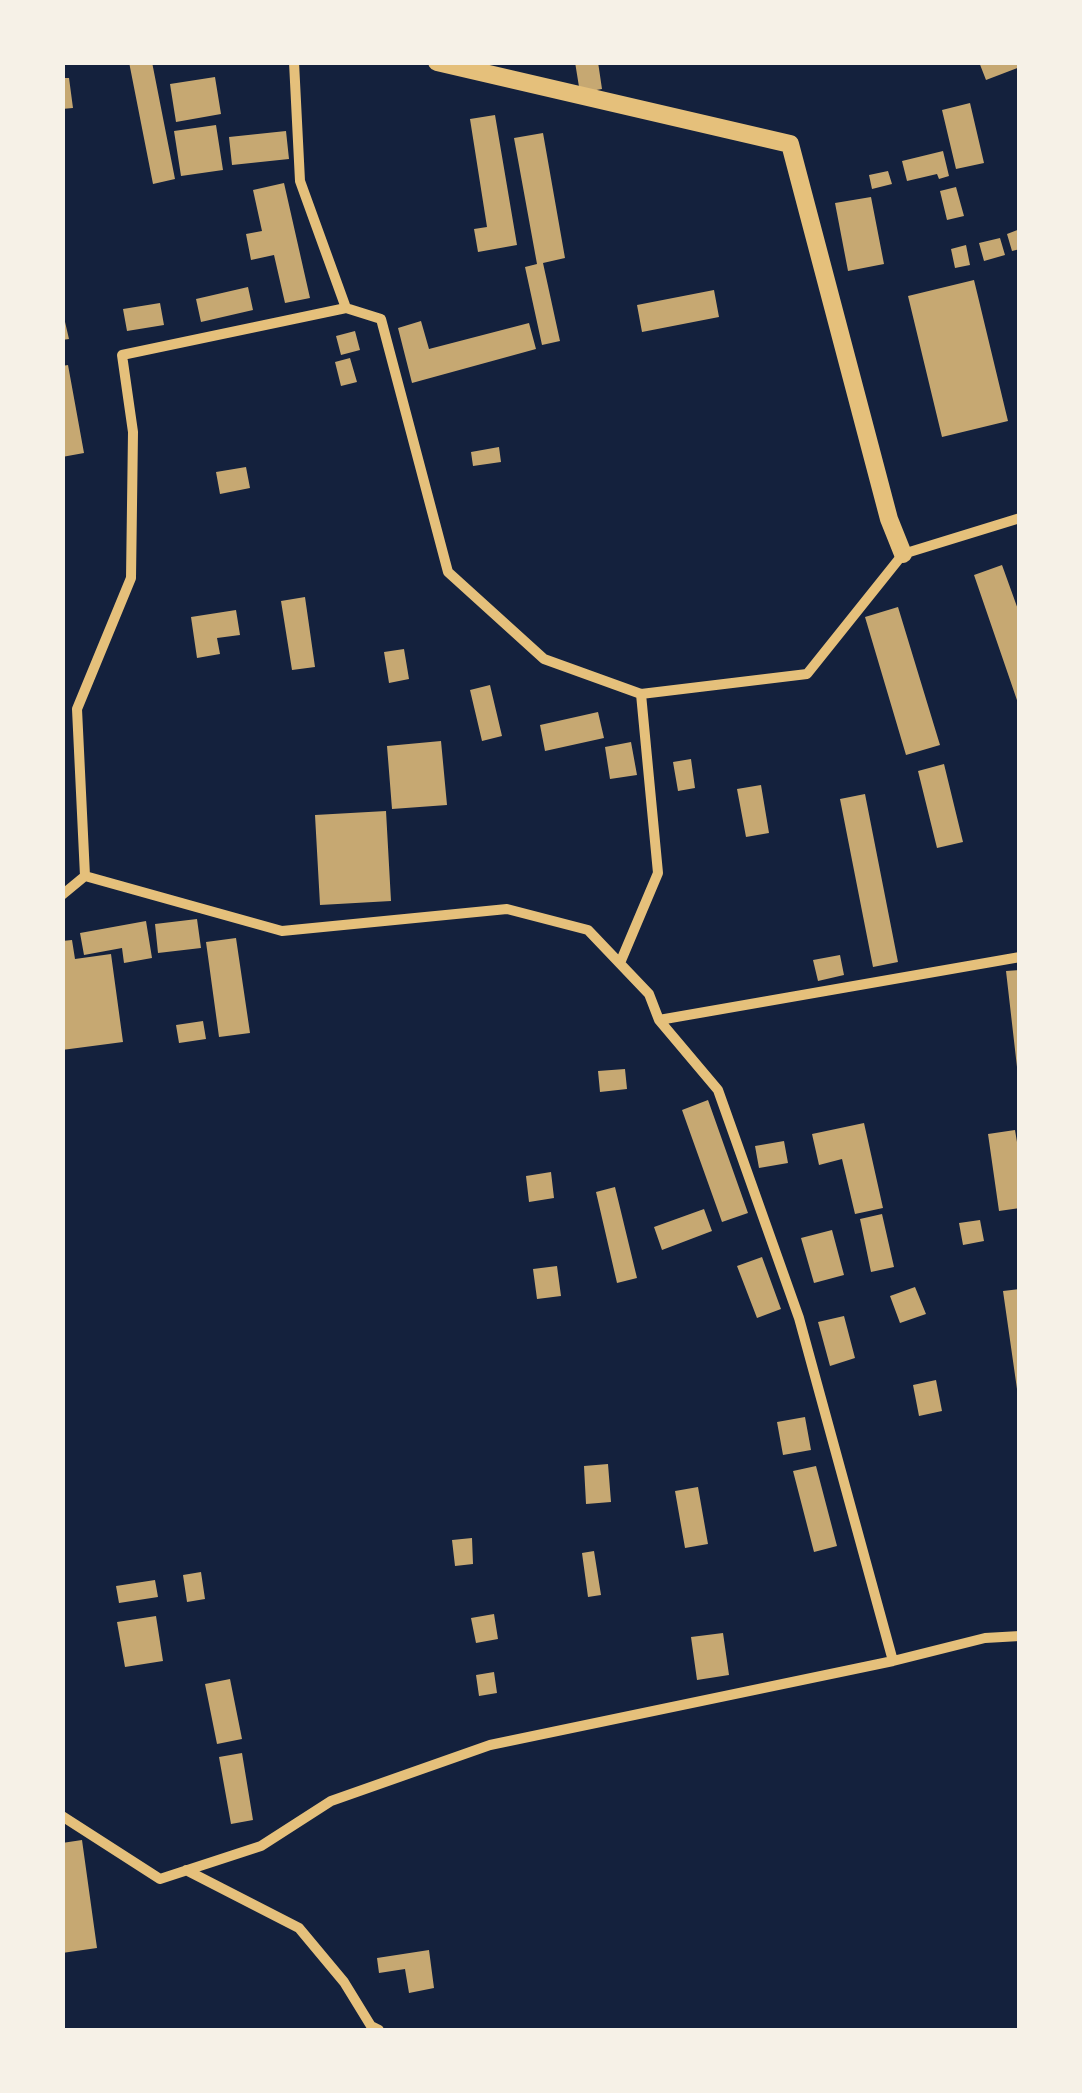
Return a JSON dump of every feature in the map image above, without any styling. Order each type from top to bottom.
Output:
[{"type":"street","points":[[294,62],[300,182],[346,308]]},
{"type":"street","points":[[438,62],[790,144],[889,519],[903,554]]},
{"type":"street","points":[[85,876],[77,709],[130,578],[133,432],[122,355],[346,308],[381,319],[448,572],[544,659],[641,694],[806,674],[903,554],[1020,518]]},
{"type":"street","points":[[620,963],[658,872],[641,694]]},
{"type":"street","points":[[62,896],[85,876]]},
{"type":"street","points":[[85,876],[282,932],[507,909],[588,930],[649,994],[660,1020],[718,1090],[799,1318],[893,1661]]},
{"type":"street","points":[[660,1020],[1020,956]]},
{"type":"street","points":[[62,1816],[160,1879],[261,1846],[330,1801],[490,1746],[985,1638],[1020,1636]]},
{"type":"street","points":[[186,1870],[300,1928],[344,1982],[372,2026],[380,2030]]},
{"type":"building","points":[[129,62],[152,62],[175,179],[153,184]]},
{"type":"building","points":[[575,62],[598,62],[602,89],[580,93]]},
{"type":"building","points":[[979,62],[1020,62],[1020,67],[986,80]]},
{"type":"building","points":[[215,77],[221,114],[176,122],[170,84]]},
{"type":"building","points":[[62,78],[69,78],[73,108],[62,109]]},
{"type":"building","points":[[970,103],[984,163],[956,169],[942,110]]},
{"type":"building","points":[[495,115],[517,245],[478,252],[474,229],[487,227],[470,119]]},
{"type":"building","points":[[216,125],[223,170],[181,176],[174,131]]},
{"type":"building","points":[[286,131],[289,159],[232,165],[229,137]]},
{"type":"building","points":[[543,133],[565,258],[543,263],[560,341],[542,345],[525,267],[537,264],[514,138]]},
{"type":"building","points":[[943,151],[949,176],[939,179],[937,174],[907,181],[902,161]]},
{"type":"building","points":[[888,171],[892,184],[872,189],[869,175]]},
{"type":"building","points":[[284,183],[310,298],[285,303],[274,255],[251,260],[246,234],[262,231],[253,190]]},
{"type":"building","points":[[956,187],[964,216],[947,220],[940,191]]},
{"type":"building","points":[[871,197],[884,264],[848,271],[835,203]]},
{"type":"building","points":[[1020,229],[1020,249],[1012,251],[1007,234]]},
{"type":"building","points":[[1000,238],[1005,255],[984,261],[979,243]]},
{"type":"building","points":[[966,245],[970,265],[955,268],[951,249]]},
{"type":"building","points":[[974,280],[1008,421],[942,437],[908,296]]},
{"type":"building","points":[[248,287],[253,310],[201,322],[196,299]]},
{"type":"building","points":[[714,290],[719,317],[642,332],[637,305]]},
{"type":"building","points":[[160,303],[164,325],[127,331],[123,309]]},
{"type":"building","points":[[62,309],[69,339],[62,340]]},
{"type":"building","points":[[421,321],[429,349],[529,323],[536,349],[412,383],[398,328]]},
{"type":"building","points":[[355,331],[360,350],[341,355],[336,336]]},
{"type":"building","points":[[350,358],[357,382],[341,386],[335,362]]},
{"type":"building","points":[[68,365],[84,453],[62,457],[62,366]]},
{"type":"building","points":[[499,447],[501,462],[473,466],[471,452]]},
{"type":"building","points":[[246,467],[250,488],[220,494],[216,472]]},
{"type":"building","points":[[1002,565],[1020,615],[1019,706],[974,575]]},
{"type":"building","points":[[305,597],[315,667],[292,670],[281,601]]},
{"type":"building","points":[[898,607],[940,745],[906,755],[865,617]]},
{"type":"building","points":[[236,610],[240,635],[217,638],[220,654],[197,658],[191,617]]},
{"type":"building","points":[[404,649],[409,679],[389,683],[384,652]]},
{"type":"building","points":[[490,685],[502,736],[482,741],[470,690]]},
{"type":"building","points":[[598,712],[604,738],[545,751],[540,725]]},
{"type":"building","points":[[441,741],[447,805],[392,809],[387,746]]},
{"type":"building","points":[[631,742],[637,775],[610,779],[605,747]]},
{"type":"building","points":[[691,759],[695,788],[678,791],[673,762]]},
{"type":"building","points":[[944,764],[963,842],[937,848],[918,771]]},
{"type":"building","points":[[761,785],[769,833],[746,837],[737,789]]},
{"type":"building","points":[[865,794],[898,962],[873,967],[840,799]]},
{"type":"building","points":[[386,811],[391,901],[320,905],[315,815]]},
{"type":"building","points":[[197,919],[201,948],[158,953],[155,924]]},
{"type":"building","points":[[146,921],[152,958],[124,963],[122,948],[84,955],[80,933]]},
{"type":"building","points":[[236,938],[250,1033],[219,1037],[206,942]]},
{"type":"building","points":[[72,940],[75,959],[111,954],[123,1042],[62,1050],[62,941]]},
{"type":"building","points":[[840,955],[844,975],[818,981],[813,960]]},
{"type":"building","points":[[1020,970],[1020,1067],[1017,1067],[1006,971]]},
{"type":"building","points":[[203,1021],[206,1039],[179,1043],[176,1025]]},
{"type":"building","points":[[625,1069],[627,1089],[600,1092],[598,1071]]},
{"type":"building","points":[[708,1100],[748,1213],[722,1222],[682,1110]]},
{"type":"building","points":[[864,1123],[883,1208],[855,1214],[842,1159],[819,1165],[812,1134]]},
{"type":"building","points":[[1015,1130],[1020,1160],[1020,1208],[999,1211],[988,1134]]},
{"type":"building","points":[[784,1141],[788,1163],[759,1168],[755,1146]]},
{"type":"building","points":[[551,1172],[554,1198],[529,1202],[526,1176]]},
{"type":"building","points":[[615,1187],[637,1278],[617,1283],[596,1192]]},
{"type":"building","points":[[704,1209],[712,1231],[662,1250],[654,1227]]},
{"type":"building","points":[[882,1214],[894,1267],[871,1272],[860,1219]]},
{"type":"building","points":[[980,1220],[984,1241],[963,1245],[959,1223]]},
{"type":"building","points":[[832,1230],[844,1275],[814,1283],[801,1238]]},
{"type":"building","points":[[762,1257],[781,1309],[757,1318],[737,1266]]},
{"type":"building","points":[[557,1266],[561,1296],[537,1299],[533,1269]]},
{"type":"building","points":[[915,1287],[926,1314],[900,1323],[890,1296]]},
{"type":"building","points":[[1020,1289],[1020,1389],[1017,1389],[1003,1291]]},
{"type":"building","points":[[844,1316],[855,1358],[830,1366],[818,1322]]},
{"type":"building","points":[[936,1380],[942,1411],[919,1416],[913,1385]]},
{"type":"building","points":[[805,1417],[811,1450],[783,1455],[777,1422]]},
{"type":"building","points":[[608,1464],[611,1502],[586,1504],[584,1466]]},
{"type":"building","points":[[816,1466],[837,1546],[814,1552],[793,1471]]},
{"type":"building","points":[[698,1487],[708,1544],[685,1548],[675,1491]]},
{"type":"building","points":[[472,1538],[473,1564],[455,1566],[452,1540]]},
{"type":"building","points":[[594,1551],[601,1595],[588,1597],[582,1553]]},
{"type":"building","points":[[201,1572],[205,1599],[187,1602],[183,1575]]},
{"type":"building","points":[[155,1580],[158,1597],[119,1603],[116,1586]]},
{"type":"building","points":[[494,1614],[498,1639],[476,1643],[471,1618]]},
{"type":"building","points":[[156,1616],[163,1661],[125,1667],[117,1622]]},
{"type":"building","points":[[723,1633],[729,1675],[697,1680],[691,1637]]},
{"type":"building","points":[[494,1672],[497,1693],[479,1696],[476,1675]]},
{"type":"building","points":[[230,1679],[242,1739],[217,1744],[205,1684]]},
{"type":"building","points":[[242,1753],[253,1820],[231,1824],[219,1757]]},
{"type":"building","points":[[82,1840],[97,1948],[62,1953],[62,1843]]},
{"type":"building","points":[[429,1950],[434,1988],[409,1993],[405,1969],[379,1973],[377,1958]]}]
